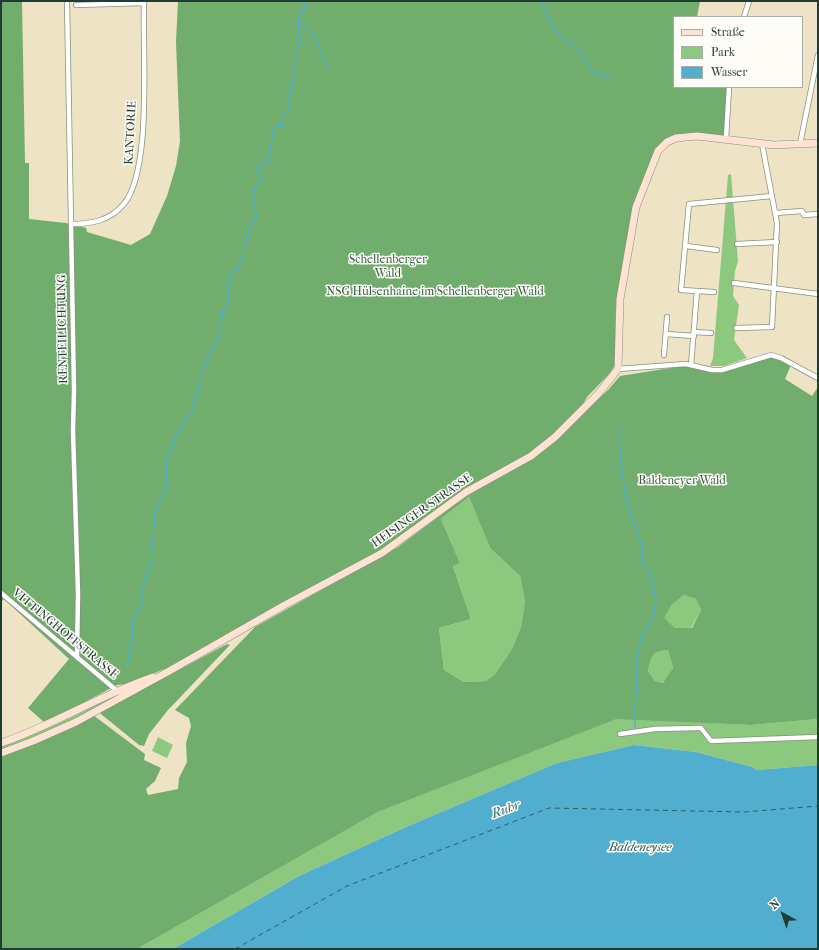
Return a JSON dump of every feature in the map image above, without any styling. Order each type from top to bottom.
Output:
[{"type":"main road","points":[[618,369],[620,299],[628,248],[640,196],[658,151],[667,142],[676,138],[698,136],[762,144],[800,144],[818,142]]},
{"type":"main road","name":"HEISINGER STRASSE","points":[[1,753],[56,732],[121,698],[283,606],[386,551],[466,492],[538,451],[598,394],[618,369]]},
{"type":"main road","name":"HEISINGER STRASSE","points":[[1,743],[39,729],[116,690],[171,670]]},
{"type":"main road","points":[[116,690],[121,698]]},
{"type":"street","name":"RENTEILICHTUNG","points":[[67,1],[74,390],[73,431],[78,593],[77,656]]},
{"type":"street","points":[[744,16],[749,1]]},
{"type":"street","name":"KANTORIE","points":[[70,224],[94,223],[108,217],[124,204],[134,188],[139,172],[142,136],[144,2]]},
{"type":"street","points":[[76,5],[144,2]]},
{"type":"street","points":[[800,144],[818,55]]},
{"type":"street","points":[[726,139],[729,88]]},
{"type":"street","points":[[736,328],[772,327],[777,242],[776,213],[762,144]]},
{"type":"street","points":[[714,292],[681,290],[689,204],[772,196]]},
{"type":"street","points":[[776,213],[802,211],[804,215],[818,214]]},
{"type":"street","points":[[737,244],[777,242]]},
{"type":"street","points":[[686,246],[717,250]]},
{"type":"street","points":[[734,283],[798,290],[804,293],[818,294]]},
{"type":"street","points":[[691,365],[697,291]]},
{"type":"street","points":[[664,355],[667,317]]},
{"type":"street","points":[[666,334],[711,333]]},
{"type":"street","points":[[618,369],[640,369],[679,364],[712,370],[722,370],[771,355],[782,358],[818,378]]},
{"type":"street","name":"VITTINGHOFFSTRASSE","points":[[1,593],[116,690]]},
{"type":"street","points":[[620,734],[655,729],[701,728],[711,741],[818,737]]},
{"type":"green space","name":"Schellenberger Wald","points":[[1,1],[22,1],[25,163],[29,163],[29,219],[66,223],[86,228],[87,232],[131,245],[150,234],[167,196],[176,166],[180,141],[176,42],[178,1],[700,1],[697,16],[673,16],[673,88],[728,88],[725,138],[698,136],[662,145],[633,212],[625,249],[616,306],[615,365],[610,373],[587,397],[582,406],[538,450],[387,548],[167,668],[128,684],[117,685],[45,723],[28,708],[69,659],[4,599],[1,602]]},
{"type":"green space","points":[[731,174],[738,261],[735,271],[733,296],[739,305],[734,340],[747,358],[724,366],[710,366],[713,358],[728,175]]},
{"type":"green space","name":"Baldeneyer Wald","points":[[771,357],[791,365],[785,379],[812,396],[818,387],[818,719],[751,725],[616,719],[378,812],[137,949],[1,949],[1,755],[93,715],[145,754],[144,760],[161,768],[155,781],[146,789],[148,795],[178,789],[179,778],[187,762],[186,743],[191,726],[189,718],[175,710],[255,627],[398,547],[470,493],[531,459],[608,390],[620,376],[683,366],[721,372]],"holes":[[[469,497],[490,548],[520,576],[525,601],[521,627],[512,649],[495,674],[486,681],[464,682],[444,670],[439,628],[471,619],[453,566],[460,563],[441,519]],[[684,595],[696,599],[701,610],[692,628],[675,628],[664,618],[672,604]],[[668,650],[673,668],[663,683],[655,681],[648,671],[653,656],[658,652]]]},
{"type":"green space","points":[[469,497],[490,548],[520,576],[525,601],[521,627],[512,649],[495,674],[486,681],[464,682],[444,670],[439,628],[471,619],[453,565],[460,563],[441,519]]},
{"type":"green space","points":[[684,595],[696,599],[701,610],[691,628],[675,628],[663,618],[672,603]]},
{"type":"green space","points":[[227,644],[230,645],[168,710],[149,734],[144,746],[139,745],[101,714],[100,712]]},
{"type":"green space","points":[[668,650],[673,668],[668,678],[662,683],[655,681],[648,671],[652,658],[658,652]]},
{"type":"green space","points":[[114,696],[115,698],[56,729],[1,751],[1,745]]},
{"type":"green space","points":[[616,718],[751,725],[818,719],[818,765],[757,770],[752,767],[696,752],[634,745],[557,763],[406,827],[299,876],[173,949],[137,949],[378,812]]},
{"type":"green space","points":[[158,737],[173,745],[167,758],[152,751]]},
{"type":"water","name":"Baldeneysee","points":[[634,745],[696,752],[752,767],[757,770],[818,765],[818,949],[173,949],[299,876],[406,827],[557,763]]},
{"type":"waterway","points":[[244,249],[251,224],[257,216],[253,202],[255,194],[253,191],[261,179],[258,172],[259,166],[268,162],[273,132],[275,127],[283,126],[281,116],[288,110],[288,100],[295,74],[296,52],[301,39],[298,29],[299,17],[305,7],[303,1]]},
{"type":"waterway","points":[[541,1],[557,32],[584,57],[595,72],[603,76],[610,76]]},
{"type":"waterway","points":[[299,24],[308,29]]},
{"type":"waterway","points":[[312,32],[327,66]]},
{"type":"waterway","points":[[127,665],[133,633],[132,619],[143,603],[143,596],[141,592],[151,563],[155,513],[167,485],[166,459],[172,449],[173,439],[178,434],[185,419],[193,412],[195,398],[201,383],[202,369],[210,352],[216,345],[220,334],[219,324],[221,319],[224,318],[220,311],[227,308],[229,293],[228,284],[232,278],[230,272],[237,270],[243,254]]},
{"type":"waterway","points":[[619,427],[620,456],[628,505],[640,541],[643,564],[650,572],[656,601],[653,619],[641,638],[636,664],[637,683],[635,727]]},
{"type":"ferry route","points":[[235,949],[347,886],[549,808],[744,812],[818,806]]},
{"type":"park label","name":"NSG Hülsenhaine im Schellenberger Wald","points":[[435,292]]},
{"type":"water label","name":"Ruhr","points":[[506,810]]}]
